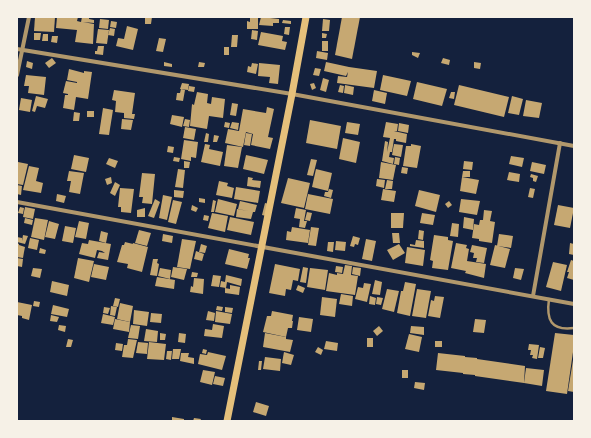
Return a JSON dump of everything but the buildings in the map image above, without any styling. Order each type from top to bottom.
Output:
[{"type":"main road","points":[[227,421],[306,17]]},
{"type":"street","points":[[17,75],[29,17]]},
{"type":"street","points":[[17,49],[292,94],[574,146]]},
{"type":"street","points":[[533,296],[560,143]]},
{"type":"street","points":[[17,202],[574,304]]},
{"type":"lane","points":[[549,299],[549,318],[554,325],[564,329],[574,328]]}]
